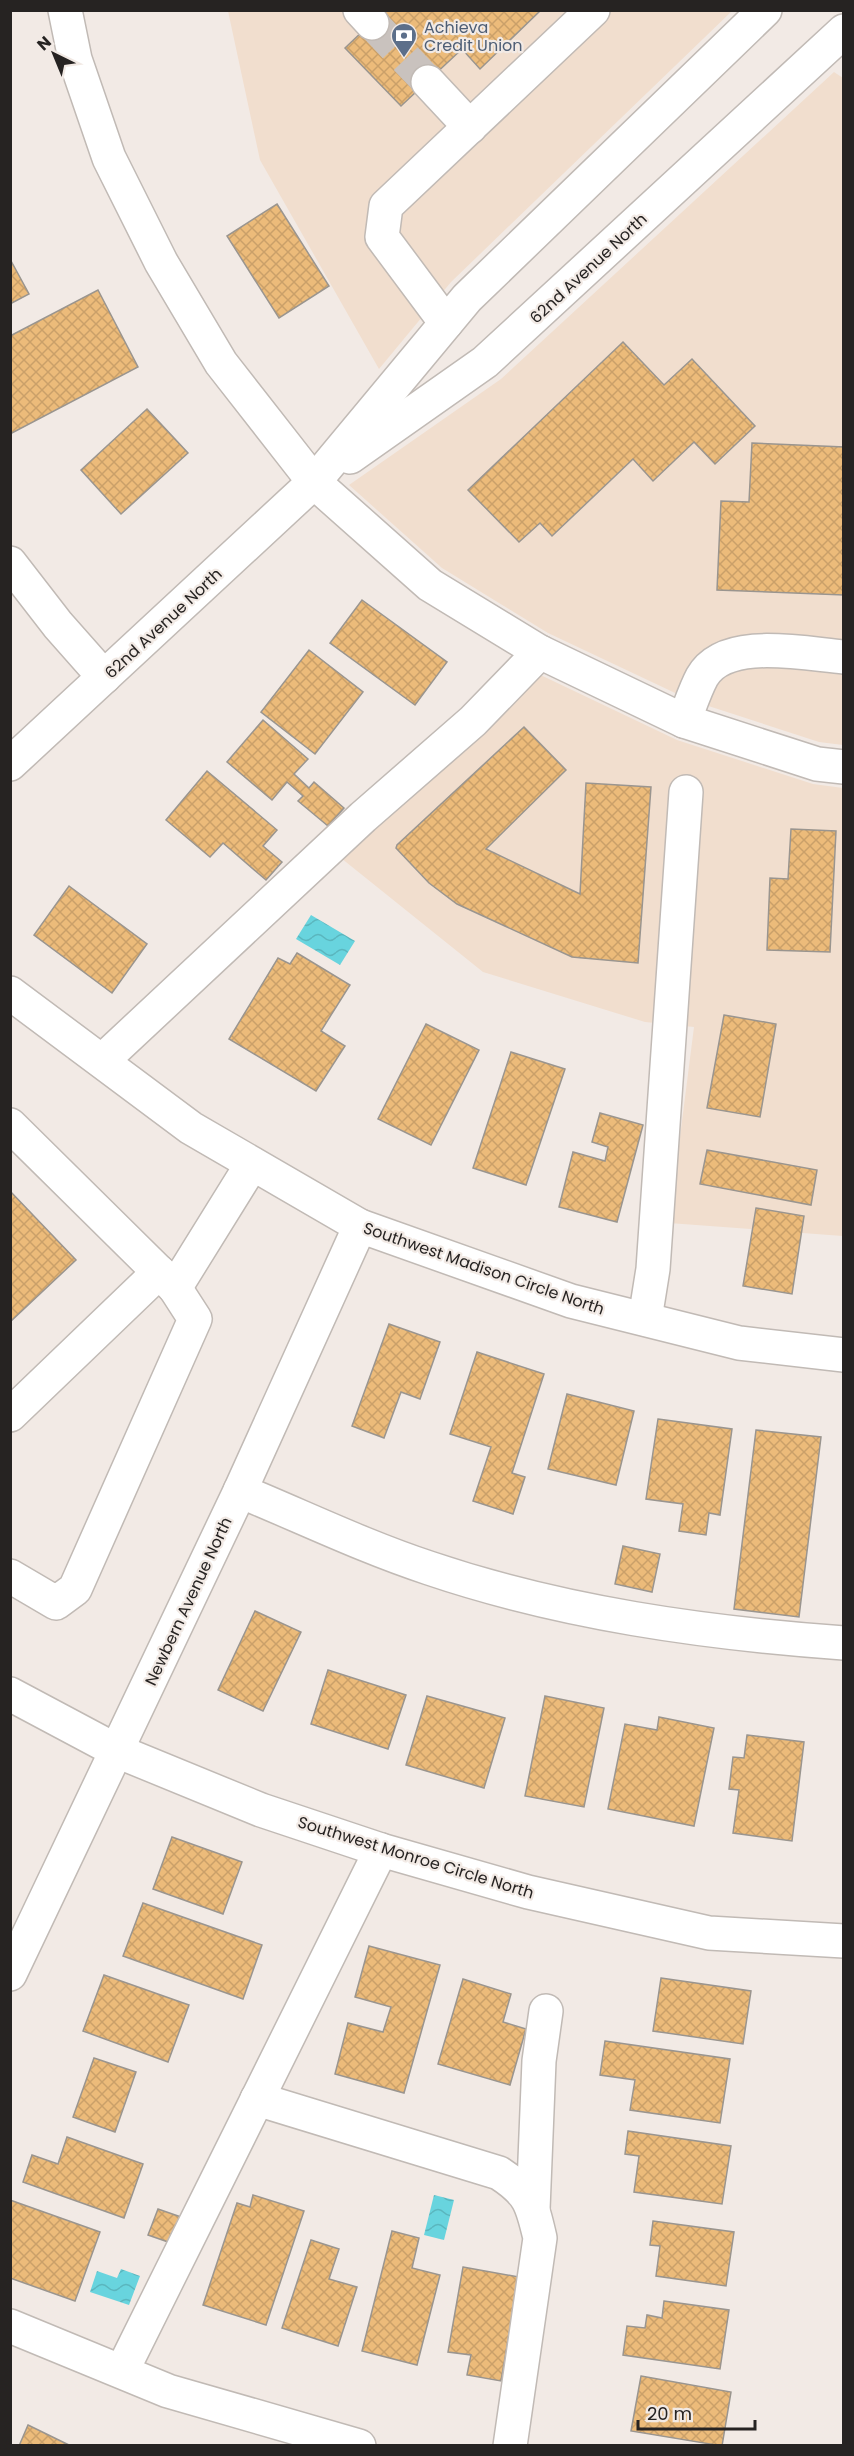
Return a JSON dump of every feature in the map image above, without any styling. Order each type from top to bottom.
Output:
[{"type":"street","points":[[65,10],[75,59],[109,158],[161,262],[221,363],[314,482],[430,585],[540,652],[684,721],[817,764],[843,767]]},
{"type":"street","points":[[446,323],[382,237],[386,206],[593,10]]},
{"type":"street","name":"62nd Avenue North","points":[[10,764],[314,482],[476,290],[765,10]]},
{"type":"street","name":"62nd Avenue North","points":[[314,482],[486,362],[839,43]]},
{"type":"street","points":[[428,82],[470,127]]},
{"type":"street","points":[[10,563],[58,625],[104,677]]},
{"type":"street","points":[[684,721],[703,675],[720,659],[750,650],[843,657]]},
{"type":"street","points":[[102,1061],[363,817],[472,722],[540,652]]},
{"type":"street","points":[[645,1319],[653,1269],[686,792]]},
{"type":"street","name":"Southwest Madison Circle North","points":[[16,1007],[102,1061],[190,1128],[360,1226],[571,1301],[739,1343],[843,1355]]},
{"type":"street","points":[[10,1125],[167,1280],[195,1319],[75,1589],[56,1603],[10,1576]]},
{"type":"street","points":[[10,1415],[167,1280],[252,1164]]},
{"type":"street","name":"Newbern Avenue North","points":[[10,1974],[240,1491],[360,1226]]},
{"type":"street","points":[[240,1491],[429,1568],[553,1603],[752,1635],[843,1643]]},
{"type":"street","name":"Southwest Monroe Circle North","points":[[10,1694],[117,1751],[261,1810],[381,1850],[528,1892],[708,1933],[843,1941]]},
{"type":"street","points":[[122,2371],[381,1850]]},
{"type":"street","points":[[510,2445],[540,2238],[533,2209],[539,2061],[546,2011]]},
{"type":"street","points":[[257,2099],[499,2173],[519,2186],[533,2209]]},
{"type":"street","points":[[10,2326],[168,2391],[359,2445]]},
{"type":"shaded area","points":[[228,11],[732,11],[451,282],[379,369],[260,160]]},
{"type":"shaded area","points":[[834,72],[843,78],[843,745],[819,742],[690,700],[548,633],[442,568],[349,485],[501,379]]},
{"type":"shaded area","points":[[530,670],[677,740],[813,784],[843,788],[843,1236],[669,1223],[694,1027],[645,1022],[483,972],[326,846]]},
{"type":"water","points":[[311,915],[355,941],[340,965],[296,939]]},
{"type":"water","points":[[434,2195],[454,2200],[444,2240],[424,2235]]},
{"type":"water","points":[[121,2269],[140,2276],[129,2305],[90,2292],[97,2271],[117,2278]]},
{"type":"building","name":"Achieva Credit Union","points":[[385,10],[541,10],[480,69],[462,49],[401,106],[345,48]]},
{"type":"building","points":[[277,204],[329,286],[279,318],[227,236]]},
{"type":"building","points":[[10,259],[29,294],[10,304]]},
{"type":"building","points":[[98,290],[138,367],[10,434],[10,336]]},
{"type":"building","points":[[623,342],[664,385],[692,359],[755,426],[715,464],[694,442],[653,481],[633,459],[552,536],[540,523],[519,542],[468,490]]},
{"type":"building","points":[[147,409],[188,453],[121,514],[81,470]]},
{"type":"building","points":[[752,443],[844,447],[844,595],[717,590],[721,501],[749,502]]},
{"type":"building","points":[[362,600],[447,662],[415,705],[330,643]]},
{"type":"building","points":[[309,650],[363,692],[315,754],[261,712]]},
{"type":"building","points":[[263,720],[308,759],[294,774],[309,788],[314,782],[344,808],[328,826],[298,801],[303,796],[287,782],[272,800],[227,762]]},
{"type":"building","points":[[524,727],[566,770],[486,849],[580,894],[586,783],[651,787],[638,963],[572,957],[457,904],[429,883],[396,848]]},
{"type":"building","points":[[207,771],[277,830],[263,846],[282,862],[266,880],[223,843],[210,857],[166,820]]},
{"type":"building","points":[[791,829],[836,831],[830,952],[767,950],[770,878],[788,879]]},
{"type":"building","points":[[69,886],[147,944],[112,993],[34,935]]},
{"type":"building","points":[[297,953],[350,985],[321,1031],[345,1046],[316,1091],[229,1039],[278,958],[290,964]]},
{"type":"building","points":[[724,1015],[776,1024],[760,1117],[707,1108]]},
{"type":"building","points":[[426,1024],[479,1050],[431,1145],[378,1119]]},
{"type":"building","points":[[511,1052],[565,1069],[526,1185],[473,1168]]},
{"type":"building","points":[[600,1113],[643,1125],[617,1222],[559,1207],[573,1152],[605,1161],[608,1147],[592,1142]]},
{"type":"building","points":[[707,1150],[817,1170],[811,1205],[700,1184]]},
{"type":"building","points":[[10,1191],[76,1260],[10,1322]]},
{"type":"building","points":[[756,1208],[804,1216],[792,1294],[743,1286]]},
{"type":"building","points":[[389,1324],[440,1342],[420,1399],[401,1392],[384,1438],[352,1426]]},
{"type":"building","points":[[477,1352],[544,1374],[512,1473],[525,1477],[513,1514],[473,1501],[491,1447],[450,1434]]},
{"type":"building","points":[[567,1394],[634,1411],[616,1485],[548,1469]]},
{"type":"building","points":[[658,1419],[732,1429],[720,1515],[709,1513],[706,1535],[679,1531],[683,1504],[646,1499]]},
{"type":"building","points":[[756,1430],[821,1437],[799,1617],[734,1609]]},
{"type":"building","points":[[623,1546],[660,1554],[652,1592],[615,1584]]},
{"type":"building","points":[[255,1611],[301,1632],[263,1711],[218,1690]]},
{"type":"building","points":[[328,1670],[406,1695],[388,1749],[311,1724]]},
{"type":"building","points":[[427,1696],[505,1718],[484,1788],[406,1765]]},
{"type":"building","points":[[545,1696],[604,1708],[584,1807],[525,1796]]},
{"type":"building","points":[[659,1717],[714,1728],[694,1826],[608,1809],[625,1724],[657,1730]]},
{"type":"building","points":[[747,1735],[804,1742],[792,1841],[733,1833],[739,1790],[729,1789],[733,1757],[744,1758]]},
{"type":"building","points":[[172,1837],[242,1862],[223,1914],[153,1889]]},
{"type":"building","points":[[143,1903],[262,1945],[243,1999],[123,1956]]},
{"type":"building","points":[[369,1946],[440,1965],[404,2093],[335,2074],[348,2023],[383,2032],[391,2007],[355,1997]]},
{"type":"building","points":[[104,1975],[189,2005],[168,2062],[83,2031]]},
{"type":"building","points":[[661,1978],[751,1991],[743,2044],[653,2031]]},
{"type":"building","points":[[463,1979],[511,1994],[503,2022],[526,2029],[510,2085],[438,2064]]},
{"type":"building","points":[[605,2041],[730,2059],[720,2123],[630,2110],[635,2080],[600,2075]]},
{"type":"building","points":[[94,2058],[136,2072],[115,2132],[73,2117]]},
{"type":"building","points":[[628,2131],[731,2146],[722,2204],[634,2192],[639,2156],[625,2154]]},
{"type":"building","points":[[67,2137],[143,2164],[124,2218],[23,2182],[32,2155],[58,2164]]},
{"type":"building","points":[[253,2195],[304,2211],[266,2325],[203,2305],[237,2203],[250,2207]]},
{"type":"building","points":[[10,2200],[100,2232],[75,2301],[10,2278]]},
{"type":"building","points":[[158,2209],[181,2217],[171,2243],[148,2235]]},
{"type":"building","points":[[653,2221],[734,2232],[726,2286],[656,2276],[660,2246],[650,2245]]},
{"type":"building","points":[[392,2231],[419,2238],[412,2268],[440,2275],[417,2365],[362,2351]]},
{"type":"building","points":[[311,2240],[339,2249],[329,2279],[357,2287],[338,2346],[282,2328]]},
{"type":"building","points":[[463,2267],[519,2277],[501,2381],[467,2375],[471,2355],[448,2352]]},
{"type":"building","points":[[664,2301],[729,2310],[720,2369],[623,2355],[627,2326],[645,2328],[647,2315],[662,2318]]},
{"type":"building","points":[[641,2376],[731,2392],[722,2446],[631,2431]]},
{"type":"building","points":[[28,2425],[71,2446],[19,2446]]},
{"type":"tunnel","points":[[372,23],[428,82]]},
{"type":"place","name":"Achieva Credit Union","points":[[404,59]]}]
